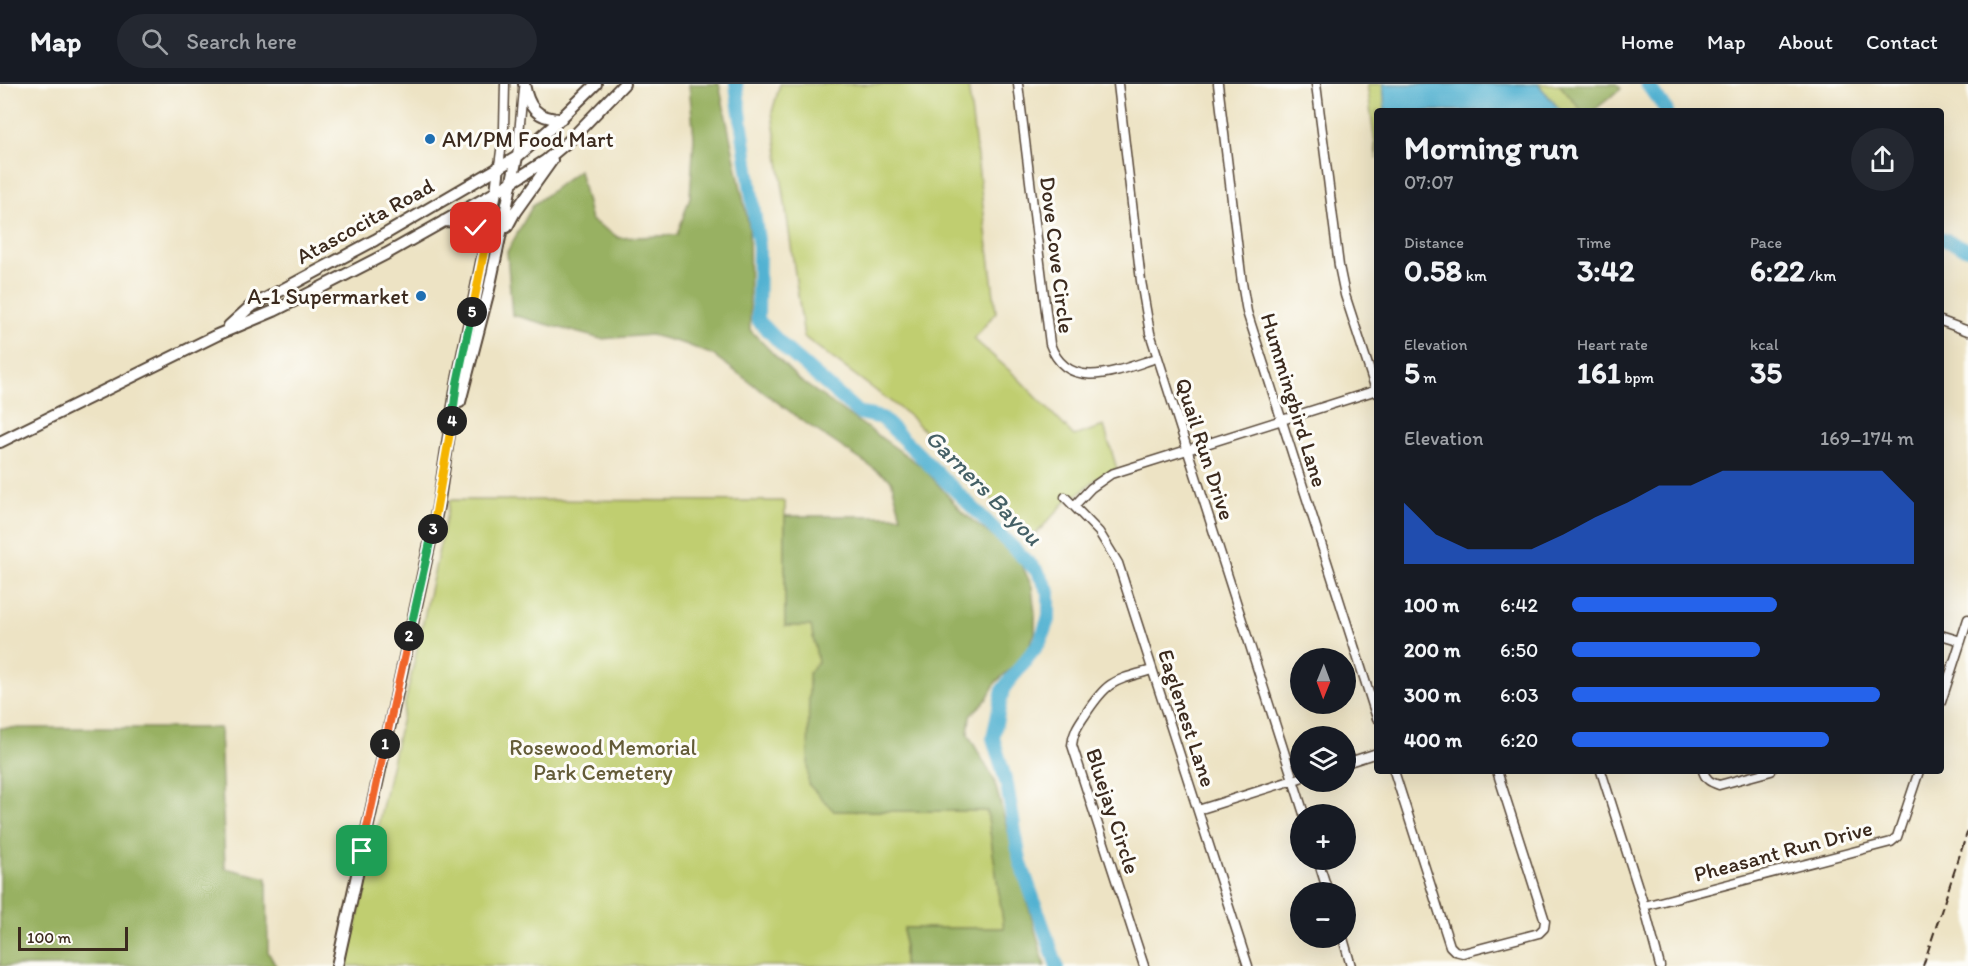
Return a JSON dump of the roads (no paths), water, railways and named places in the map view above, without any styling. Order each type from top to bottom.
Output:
[{"type":"main road","points":[[524,84],[526,99],[538,113],[545,117],[561,119]]},
{"type":"main road","name":"Atascocita Road","points":[[223,332],[250,307],[375,240],[517,157],[561,119],[596,84]]},
{"type":"main road","points":[[500,241],[515,212],[541,174],[566,143],[624,84]]},
{"type":"main road","name":"Atascocita Road","points":[[0,442],[223,332],[304,296],[386,254],[496,192],[545,161],[566,143]]},
{"type":"main road","points":[[449,446],[500,241],[517,157]]},
{"type":"main road","points":[[337,966],[438,506],[457,383],[496,192],[499,166]]},
{"type":"main road","points":[[444,222],[471,225],[480,232],[485,247]]},
{"type":"street","points":[[499,166],[504,129],[505,84]]},
{"type":"street","points":[[517,157],[524,84]]},
{"type":"street","name":"Dove Cove Circle","points":[[1018,84],[1050,344],[1053,352],[1065,366],[1089,375],[1107,374],[1157,358]]},
{"type":"street","name":"Quail Run Drive","points":[[1118,84],[1142,290],[1150,333],[1187,452],[1290,758]]},
{"type":"street","name":"Hummingbird Lane","points":[[1218,84],[1247,312],[1374,709]]},
{"type":"street","points":[[1316,84],[1339,266],[1345,295],[1374,382]]},
{"type":"street","points":[[1944,322],[1968,331]]},
{"type":"street","points":[[1074,506],[1091,488],[1111,474],[1374,392]]},
{"type":"street","name":"Eaglenest Lane","points":[[1065,497],[1099,532],[1118,563],[1248,966]]},
{"type":"street","points":[[1944,693],[1968,619]]},
{"type":"street","points":[[1944,635],[1961,641]]},
{"type":"street","name":"Bluejay Circle","points":[[1144,966],[1072,745],[1074,731],[1105,687],[1118,680],[1152,670]]},
{"type":"street","points":[[1356,760],[1374,754]]},
{"type":"street","points":[[1395,774],[1450,946],[1455,951],[1463,953],[1539,933],[1544,928],[1545,921],[1498,774]]},
{"type":"street","points":[[1602,774],[1644,906],[1660,966]]},
{"type":"street","points":[[1704,774],[1711,783],[1719,785],[1761,774]]},
{"type":"street","name":"Pheasant Run Drive","points":[[1644,906],[1891,842],[1897,837],[1917,774]]},
{"type":"street","points":[[1198,810],[1290,781]]},
{"type":"street","points":[[1346,948],[1351,966]]},
{"type":"water","points":[[1383,84],[1538,84],[1558,108],[1385,108]]},
{"type":"waterway","name":"Garners Bayou","points":[[736,84],[759,247],[758,320],[787,350],[859,413],[882,418],[1037,571],[1049,592],[1049,617],[1040,642],[1003,689],[993,738],[1007,785],[1020,861],[1057,966]]},
{"type":"waterway","points":[[1647,84],[1665,108]]},
{"type":"waterway","points":[[1944,240],[1968,249]]},
{"type":"railway","points":[[1923,966],[1968,830]]},
{"type":"place","name":"AM/PM Food Mart","points":[[430,139]]},
{"type":"place","name":"A-1 Supermarket","points":[[421,296]]},
{"type":"park label","name":"Rosewood Memorial Park Cemetery","points":[[603,760]]}]
